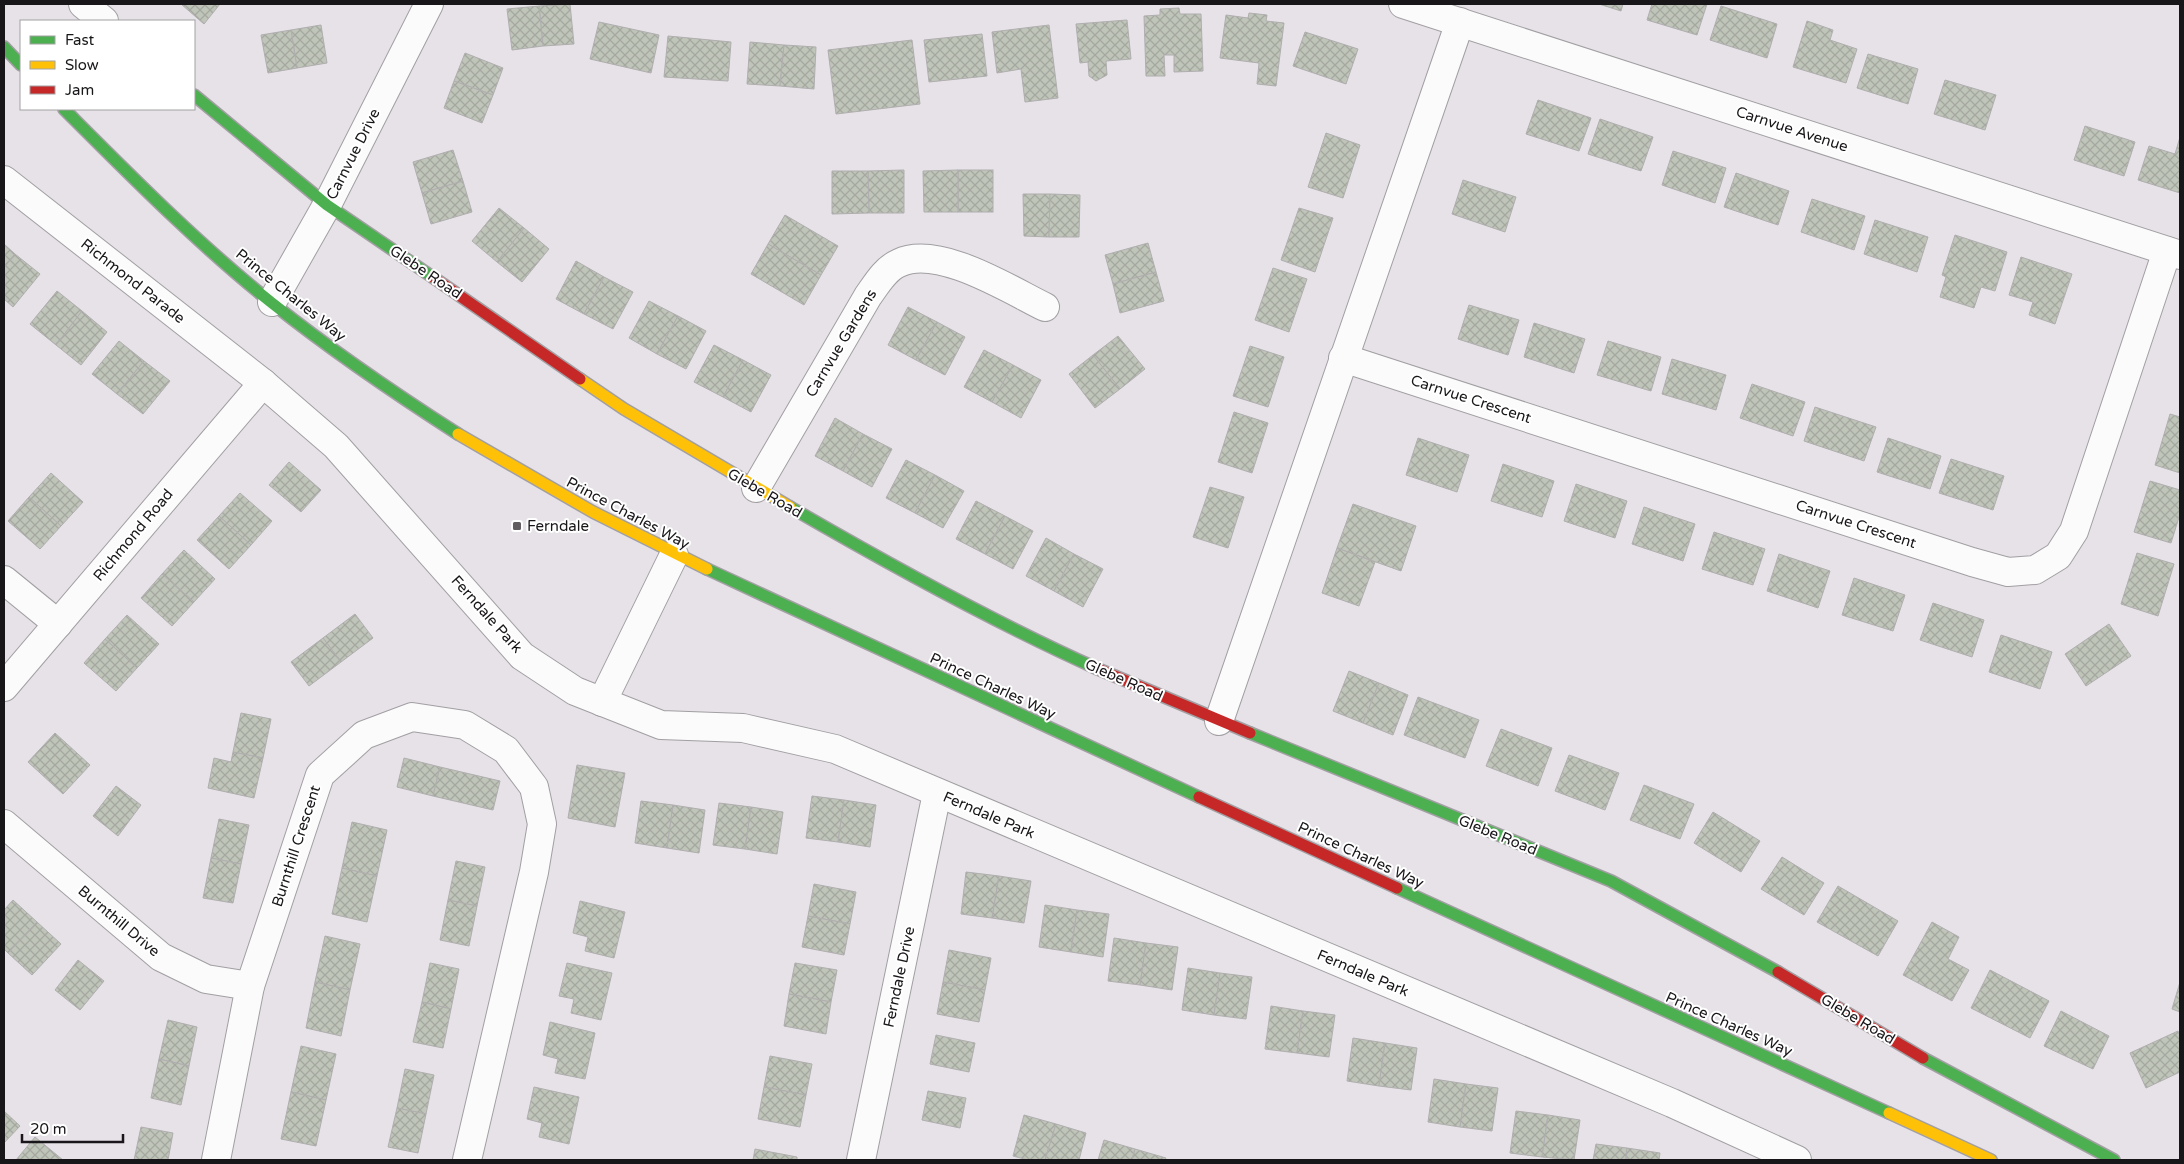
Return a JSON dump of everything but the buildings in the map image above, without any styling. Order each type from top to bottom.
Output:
[{"type":"street","points":[[83,4],[103,20]]},
{"type":"street","name":"Carnvue Drive","points":[[272,302],[327,205],[429,4]]},
{"type":"street","name":"Carnvue Avenue","points":[[1403,4],[2174,253]]},
{"type":"street","points":[[1219,721],[1460,22]]},
{"type":"street","points":[[4,47],[20,64]]},
{"type":"street","name":"Glebe Road","points":[[195,96],[327,205],[624,409],[855,545],[1054,649],[1219,721],[1611,881],[1754,958],[1926,1059],[2114,1160]]},
{"type":"street","name":"Prince Charles Way","points":[[65,110],[158,202],[272,302],[361,370],[477,447],[564,497],[674,555],[1991,1160]]},
{"type":"street","name":"Richmond Parade","points":[[4,180],[263,383]]},
{"type":"street","name":"Carnvue Crescent","points":[[1343,358],[1972,562],[2008,572],[2035,570],[2058,556],[2074,532],[2174,253]]},
{"type":"street","name":"Carnvue Gardens","points":[[756,488],[868,296],[880,279],[899,263],[925,258],[952,263],[1046,308]]},
{"type":"street","name":"Richmond Road","points":[[4,687],[263,383]]},
{"type":"street","name":"Ferndale Park","points":[[263,383],[336,446],[522,656],[575,692],[661,725],[743,728],[835,749],[1672,1103],[1797,1160]]},
{"type":"street","points":[[602,702],[674,555]]},
{"type":"street","points":[[4,580],[58,624]]},
{"type":"street","name":"Burnthill Crescent","points":[[216,1160],[250,986],[320,774],[364,735],[412,717],[464,725],[506,750],[534,788],[542,824],[534,872],[467,1160]]},
{"type":"street","name":"Ferndale Drive","points":[[861,1160],[938,793]]},
{"type":"street","name":"Burnthill Drive","points":[[4,824],[161,957],[206,979],[250,986]]},
{"type":"traffic: fast","points":[[4,47],[20,64]]},
{"type":"traffic: fast","points":[[195,96],[327,205],[434,278]]},
{"type":"traffic: fast","points":[[65,110],[165,209],[272,303],[340,354],[458,434]]},
{"type":"traffic: fast","points":[[790,507],[942,592],[1098,669]]},
{"type":"traffic: fast","points":[[707,569],[1199,797]]},
{"type":"traffic: fast","points":[[1250,733],[1611,881],[1778,972]]},
{"type":"traffic: fast","points":[[1397,888],[1889,1113]]},
{"type":"traffic: fast","points":[[1923,1058],[2114,1160]]},
{"type":"traffic: slow","points":[[580,379],[624,409],[790,507]]},
{"type":"traffic: slow","points":[[458,434],[593,512],[707,569]]},
{"type":"traffic: slow","points":[[1889,1113],[1991,1160]]},
{"type":"traffic: jam","points":[[434,278],[580,379]]},
{"type":"traffic: jam","points":[[1098,669],[1250,733]]},
{"type":"traffic: jam","points":[[1199,797],[1397,888]]},
{"type":"traffic: jam","points":[[1778,972],[1923,1058]]},
{"type":"place","name":"Ferndale","points":[[517,526]]}]
